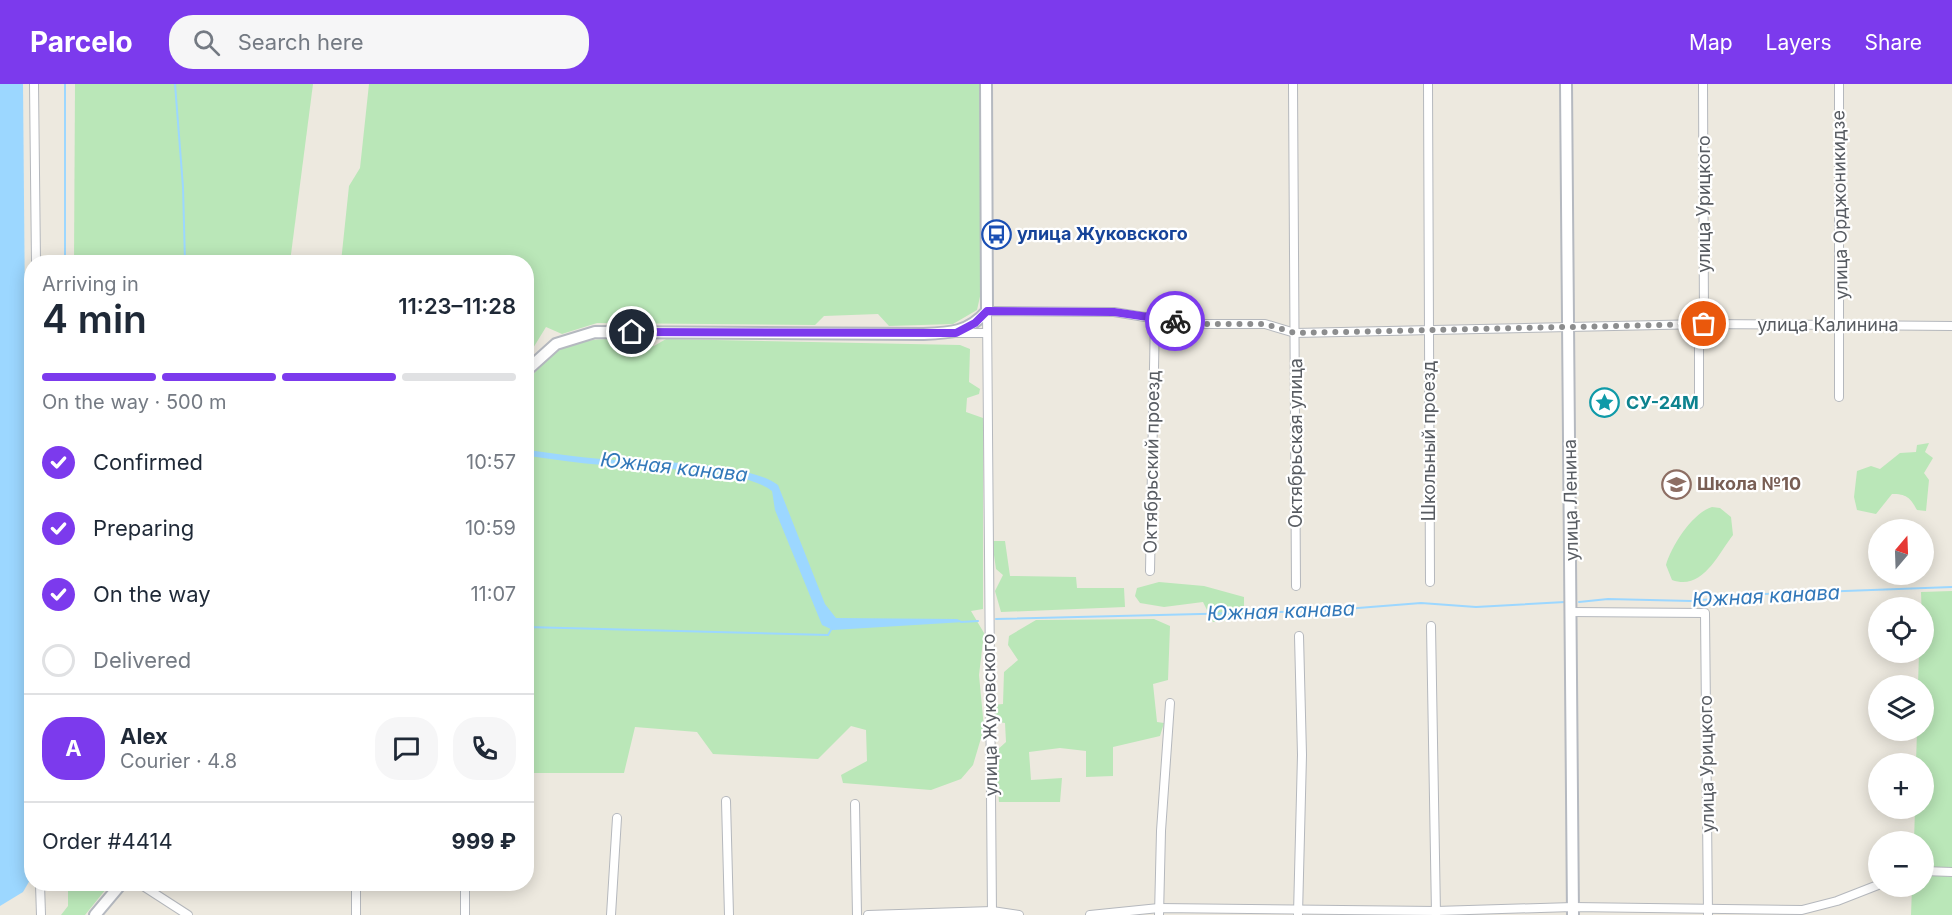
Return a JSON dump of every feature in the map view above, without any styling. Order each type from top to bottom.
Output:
[{"type":"street","points":[[34,84],[36,255]]},
{"type":"street","name":"улица Жуковского","points":[[986,84],[986,333],[992,913]]},
{"type":"street","name":"Октябрьская улица","points":[[1293,84],[1296,586]]},
{"type":"street","name":"Школьный проезд","points":[[1428,84],[1430,582]]},
{"type":"street","name":"улица Ленина","points":[[1566,84],[1573,911]]},
{"type":"street","name":"улица Урицкого","points":[[1699,404],[1702,324],[1703,84]]},
{"type":"street","name":"улица Орджоникидзе","points":[[1839,84],[1841,312],[1838,326],[1839,397]]},
{"type":"street","points":[[956,333],[975,323],[987,311]]},
{"type":"street","name":"улица Калинина","points":[[987,311],[1114,312],[1188,324],[1265,324],[1295,333],[1702,324],[1952,326]]},
{"type":"street","name":"Октябрьский проезд","points":[[1150,571],[1155,317]]},
{"type":"street","points":[[534,364],[556,344],[595,332],[986,333]]},
{"type":"street","name":"улица Урицкого","points":[[1570,612],[1705,613],[1708,913]]},
{"type":"street","points":[[1431,626],[1436,913]]},
{"type":"street","points":[[1297,912],[1302,755],[1299,636]]},
{"type":"street","points":[[1159,912],[1161,831],[1170,703]]},
{"type":"street","points":[[726,801],[729,915]]},
{"type":"street","points":[[855,804],[856,915]]},
{"type":"street","points":[[611,915],[617,818]]},
{"type":"street","points":[[1934,871],[1952,872]]},
{"type":"street","points":[[1090,915],[1159,912],[1708,913],[1802,910],[1837,902],[1868,889]]},
{"type":"street","points":[[40,891],[41,915]]},
{"type":"street","points":[[95,915],[115,891]]},
{"type":"street","points":[[151,891],[188,915]]},
{"type":"street","points":[[356,891],[356,915]]},
{"type":"street","points":[[465,891],[465,915]]},
{"type":"street","points":[[868,915],[992,913],[1019,915]]},
{"type":"green space","points":[[75,84],[313,84],[291,255],[74,255]]},
{"type":"green space","points":[[369,84],[981,84],[981,292],[977,310],[953,324],[889,326],[878,314],[824,316],[815,325],[597,323],[562,334],[546,327],[534,347],[534,255],[342,255],[349,186],[360,168]]},
{"type":"green space","points":[[608,339],[654,346],[666,339],[960,345],[970,349],[969,382],[980,389],[979,394],[967,398],[966,412],[983,418],[983,609],[971,611],[984,633],[979,675],[984,728],[973,765],[961,779],[931,790],[843,783],[841,775],[867,761],[866,730],[851,726],[818,759],[713,754],[697,732],[635,727],[624,773],[534,773],[534,374],[563,348],[585,341]]},
{"type":"green space","points":[[1929,443],[1925,452],[1933,458],[1924,473],[1929,480],[1926,511],[1917,510],[1910,499],[1904,496],[1892,494],[1876,514],[1857,510],[1854,497],[1857,471],[1871,466],[1880,469],[1900,453],[1916,452],[1917,445]]},
{"type":"green space","points":[[1712,507],[1720,508],[1731,517],[1733,535],[1708,570],[1700,576],[1692,581],[1672,580],[1666,565],[1672,549],[1690,523],[1704,510]]},
{"type":"green space","points":[[992,541],[1005,541],[1010,576],[1076,577],[1077,588],[1124,588],[1125,607],[1001,612],[995,591],[1003,575],[996,569]]},
{"type":"green space","points":[[1159,582],[1204,586],[1244,597],[1244,619],[1213,622],[1203,602],[1164,607],[1140,603],[1135,596],[1137,588]]},
{"type":"green space","points":[[1952,591],[1952,915],[1911,915],[1912,897],[1934,897],[1934,831],[1914,831],[1915,819],[1934,819],[1934,753],[1916,753],[1917,741],[1934,741],[1934,675],[1918,675],[1919,663],[1934,663],[1934,597],[1921,597],[1921,592]]},
{"type":"green space","points":[[1154,619],[1170,626],[1168,680],[1153,684],[1157,722],[1164,723],[1160,736],[1113,747],[1113,776],[1086,777],[1086,751],[1060,748],[1029,752],[1031,780],[1062,778],[1060,802],[999,802],[995,752],[1006,742],[1005,723],[991,721],[992,705],[1003,704],[1004,672],[1018,660],[1008,645],[1009,636],[1036,620]]},
{"type":"green space","points":[[68,891],[104,891],[85,915],[61,915],[68,906]]},
{"type":"water","points":[[0,84],[23,84],[24,890],[0,906]]},
{"type":"water","points":[[534,451],[601,459],[694,464],[743,471],[763,477],[778,485],[825,604],[836,618],[957,619],[964,622],[833,630],[822,625],[775,510],[772,491],[758,483],[716,473],[534,457]]},
{"type":"waterway","points":[[65,84],[65,255]]},
{"type":"waterway","name":"Южная канава","points":[[175,84],[183,187],[185,255]]},
{"type":"waterway","name":"Южная канава","points":[[1579,602],[1608,599],[1691,601],[1764,594],[1952,587]]},
{"type":"waterway","name":"Южная канава","points":[[996,619],[1320,611],[1421,603],[1476,607],[1565,602]]},
{"type":"waterway","name":"Южная канава","points":[[961,622],[978,621]]},
{"type":"waterway","points":[[534,627],[828,635],[832,628]]},
{"type":"way so far","points":[[1175,321],[1188,324],[1265,324],[1295,333],[1704,324]]},
{"type":"place","name":"улица Жуковского","points":[[996,234]]},
{"type":"place","name":"СУ-24М","points":[[1605,403]]},
{"type":"place","name":"Школа №10","points":[[1676,484]]},
{"type":"route","points":[[632,332],[956,333],[980,320],[987,311],[1114,312],[1175,321]]}]
